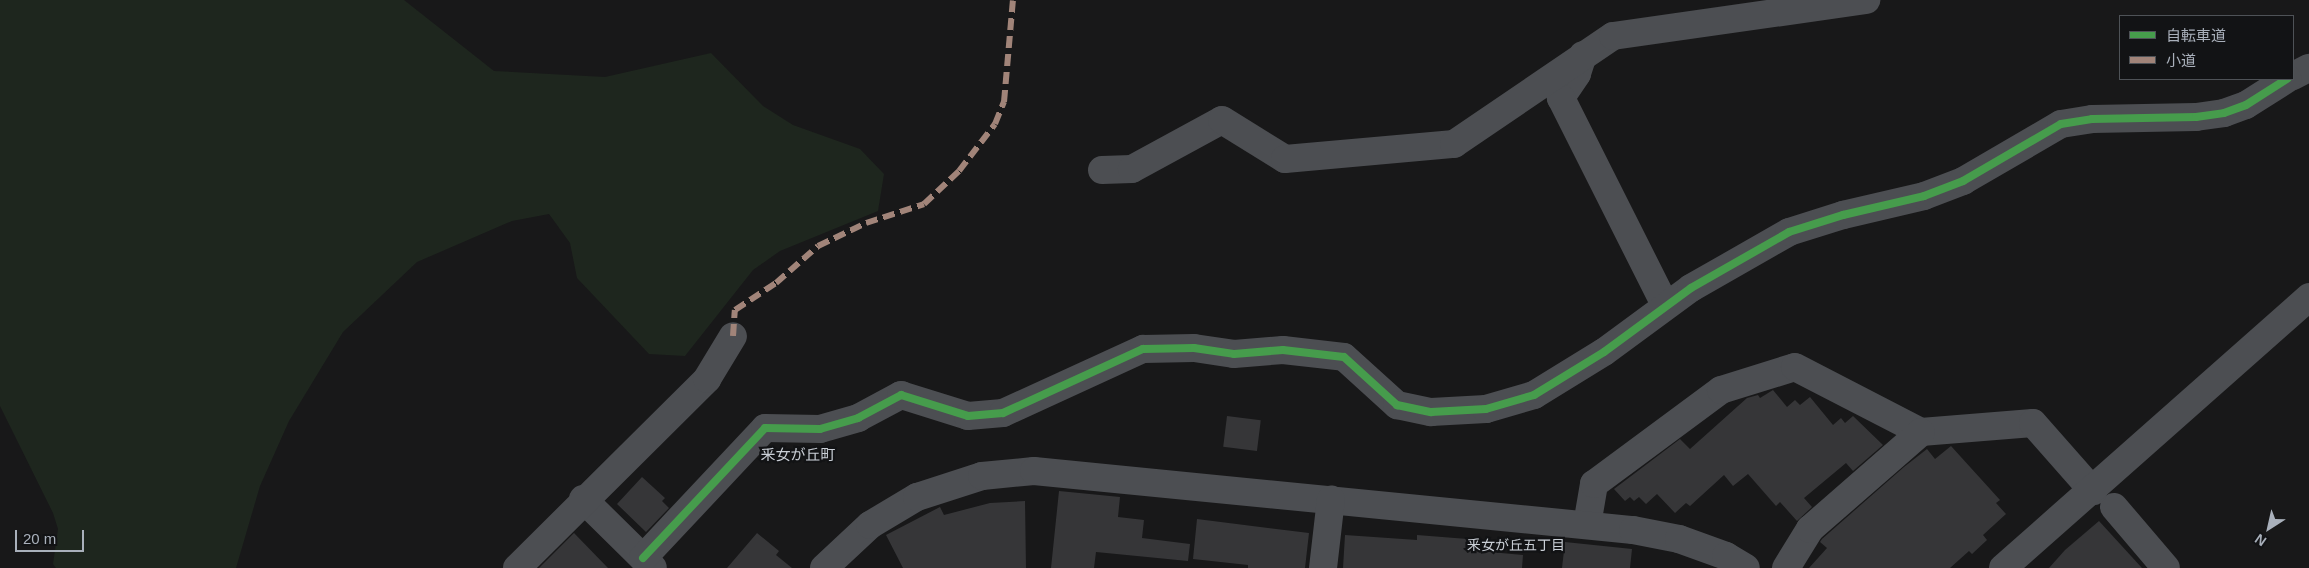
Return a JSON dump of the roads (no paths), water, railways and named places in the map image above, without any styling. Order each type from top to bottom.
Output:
[{"type":"street","points":[[1102,170],[1132,169],[1222,120],[1285,159],[1454,144],[1613,36],[1866,0]]},
{"type":"street","points":[[1584,54],[1577,74],[1561,98],[1665,305]]},
{"type":"street","points":[[2294,76],[2309,68]]},
{"type":"street","points":[[583,499],[648,563],[765,428],[820,429],[858,418],[901,395],[968,416],[1003,413],[1143,349],[1194,348],[1234,354],[1283,350],[1344,357],[1397,405],[1430,412],[1486,409],[1534,395],[1604,352],[1665,305],[1789,232],[1843,215],[1924,196],[1963,180],[2061,124],[2092,118],[2196,117],[2224,113],[2246,105],[2285,80]]},
{"type":"street","points":[[2003,568],[2093,491],[2309,297]]},
{"type":"street","points":[[517,568],[583,499],[706,379],[732,336]]},
{"type":"street","points":[[1587,525],[1594,484],[1721,390],[1795,367],[1920,432],[2033,423],[2093,491]]},
{"type":"street","points":[[1786,568],[1810,529],[1920,432]]},
{"type":"street","points":[[824,568],[870,525],[917,496],[957,482],[1004,472],[1066,473],[1587,525],[1679,539],[1726,556],[1746,568]]},
{"type":"street","points":[[1323,568],[1331,499]]},
{"type":"street","points":[[2114,507],[2166,568]]},
{"type":"district","name":"釆女が丘町","points":[[798,455]]},
{"type":"district","name":"釆女が丘五丁目","points":[[1516,545]]}]
